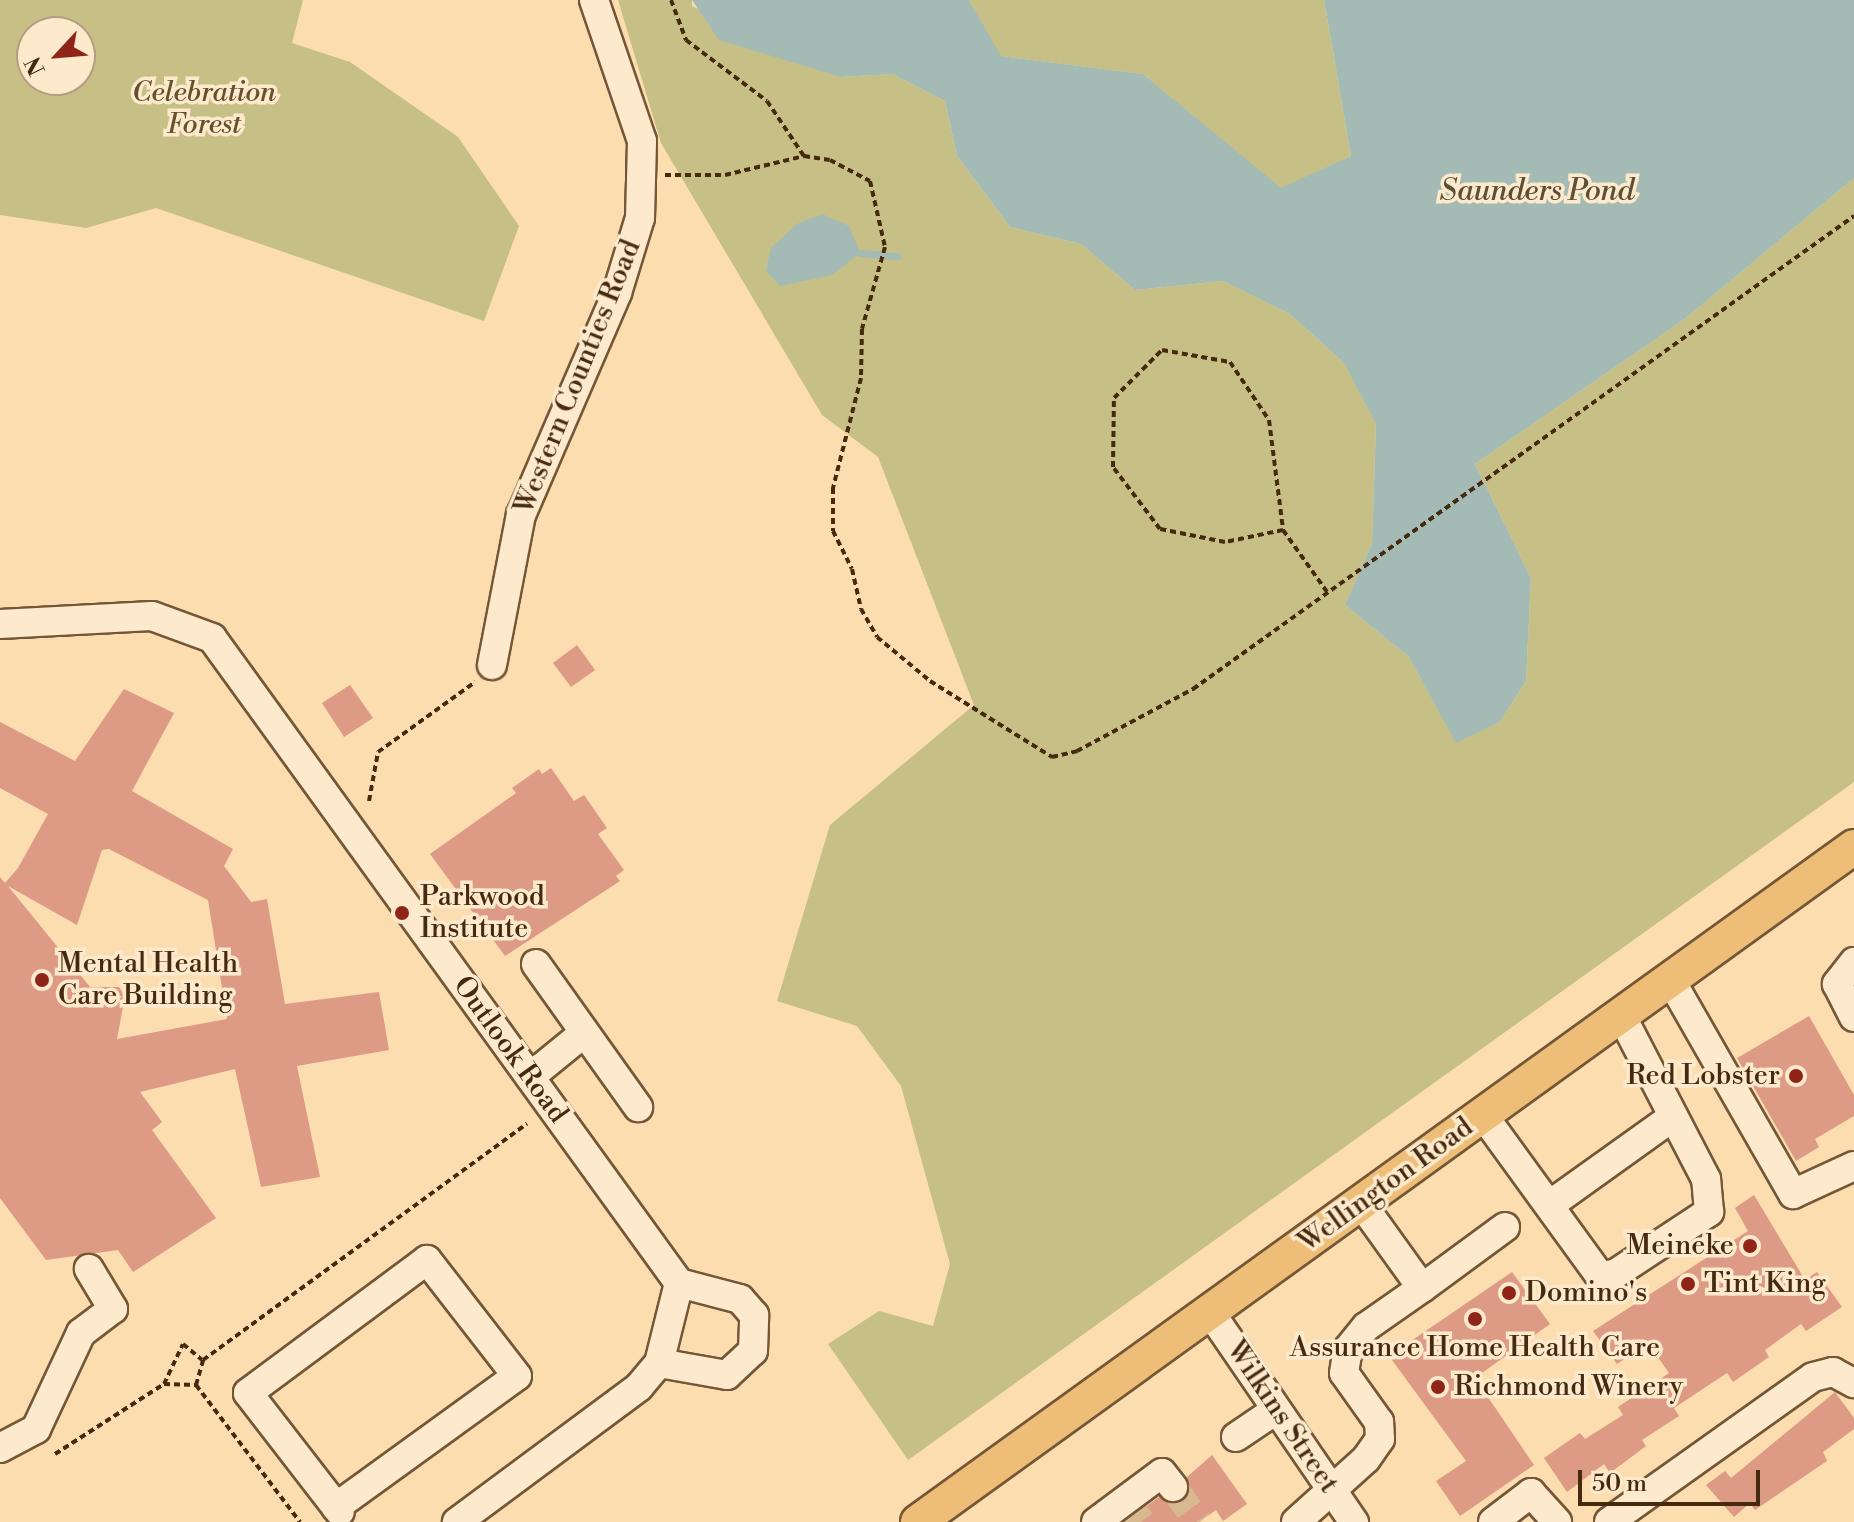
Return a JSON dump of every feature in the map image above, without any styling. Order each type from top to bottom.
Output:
[{"type":"main road","name":"Wellington Road","points":[[918,1522],[1854,847]]},
{"type":"street","name":"Western Counties Road","points":[[485,673],[521,515],[632,256],[644,173],[629,90],[594,0]]},
{"type":"street","name":"Outlook Road","points":[[0,624],[152,616],[212,638],[679,1283]]},
{"type":"street","points":[[1854,962],[1837,984],[1854,1017]]},
{"type":"street","points":[[536,964],[638,1107]]},
{"type":"street","points":[[1670,979],[1793,1194],[1854,1166]]},
{"type":"street","points":[[1483,1115],[1551,1204],[1594,1271],[1607,1277],[1709,1212],[1706,1179],[1671,1118],[1654,1067],[1621,1015]]},
{"type":"street","points":[[530,1077],[584,1033]]},
{"type":"street","points":[[1551,1204],[1671,1118]]},
{"type":"street","points":[[1361,1203],[1422,1288]]},
{"type":"street","points":[[1296,1522],[1333,1492],[1375,1449],[1381,1430],[1344,1373],[1345,1355],[1366,1327],[1505,1227]]},
{"type":"street","points":[[427,1260],[517,1376],[343,1516],[248,1393],[427,1260]]},
{"type":"street","points":[[0,1448],[36,1429],[81,1333],[113,1309],[89,1269]]},
{"type":"street","points":[[457,1522],[639,1387],[659,1363],[679,1283],[740,1299],[754,1315],[753,1351],[727,1375],[659,1363]]},
{"type":"street","name":"Wilkins Street","points":[[1210,1312],[1354,1522]]},
{"type":"street","points":[[1609,1522],[1813,1377],[1833,1372],[1854,1383]]},
{"type":"street","points":[[1236,1437],[1276,1410]]},
{"type":"street","points":[[1116,1514],[1162,1473],[1173,1487]]},
{"type":"street","points":[[1493,1522],[1531,1493],[1557,1522]]},
{"type":"path","points":[[671,0],[686,40],[767,101],[804,156]]},
{"type":"path","points":[[644,173],[725,175],[804,156],[830,160],[870,181],[885,247],[862,329],[861,378],[833,488],[833,531],[877,637],[930,681],[1052,757],[1193,689],[1854,216]]},
{"type":"path","points":[[1283,530],[1225,542],[1160,529],[1113,467],[1114,398],[1162,350],[1230,362],[1269,420],[1283,530],[1327,592]]},
{"type":"path","points":[[369,801],[378,752],[485,673]]},
{"type":"path","points":[[196,1385],[203,1360],[527,1124]]},
{"type":"path","points":[[55,1454],[164,1384],[183,1344],[203,1360]]},
{"type":"path","points":[[164,1384],[196,1385]]},
{"type":"path","points":[[196,1385],[300,1522]]},
{"type":"green space","name":"Celebration Forest","points":[[0,0],[303,0],[292,43],[350,62],[458,137],[519,226],[484,321],[156,208],[86,228],[0,215]]},
{"type":"green space","points":[[618,0],[692,0],[692,6],[841,77],[892,74],[945,101],[957,156],[1010,227],[1081,244],[1135,290],[1223,281],[1290,314],[1344,363],[1376,423],[1372,543],[1345,605],[1409,657],[1456,742],[1500,722],[1526,681],[1531,578],[1475,464],[1686,318],[1854,178],[1854,782],[908,1460],[828,1344],[879,1311],[933,1326],[950,1264],[901,1086],[857,1026],[777,1001],[830,825],[974,705],[878,457],[822,415],[661,143]]},
{"type":"green space","points":[[969,0],[1324,0],[1351,156],[1281,189],[1143,74],[1000,56]]},
{"type":"water","name":"Saunders Pond","points":[[692,0],[969,0],[1001,56],[1143,74],[1281,188],[1351,156],[1324,0],[1854,0],[1854,178],[1686,318],[1475,464],[1531,578],[1526,681],[1500,722],[1456,743],[1409,657],[1345,605],[1372,543],[1376,424],[1344,363],[1290,314],[1223,281],[1135,290],[1081,244],[1010,227],[957,156],[945,101],[892,74],[841,77],[719,40]]},
{"type":"water","points":[[822,214],[849,226],[860,253],[832,275],[780,286],[766,271],[771,248],[797,224]]},
{"type":"building","points":[[577,645],[595,670],[571,687],[553,663]]},
{"type":"building","points":[[350,685],[373,718],[344,737],[322,703]]},
{"type":"building","name":"Mental Health Care Building","points":[[124,689],[174,713],[132,791],[233,849],[224,866],[251,902],[267,899],[285,1004],[379,992],[389,1050],[297,1066],[320,1177],[261,1187],[235,1069],[140,1092],[162,1122],[152,1130],[216,1218],[133,1272],[118,1250],[46,1260],[0,1198],[0,877],[5,883],[18,868],[48,814],[0,788],[0,722],[75,761]],"holes":[[[109,849],[208,900],[227,1019],[117,1039],[125,996],[119,987],[90,987],[8,886],[77,925],[102,850]]]},
{"type":"building","points":[[551,768],[574,801],[584,795],[607,828],[598,834],[624,870],[616,876],[620,881],[505,956],[430,854],[516,793],[512,788],[539,769],[542,774]]},
{"type":"building","name":"Red Lobster","points":[[1809,1016],[1854,1095],[1854,1116],[1815,1139],[1819,1147],[1796,1161],[1737,1058]]},
{"type":"building","points":[[1754,1195],[1805,1280],[1817,1272],[1842,1307],[1806,1331],[1801,1324],[1765,1350],[1769,1357],[1733,1382],[1727,1373],[1674,1408],[1679,1416],[1642,1440],[1646,1446],[1610,1473],[1604,1464],[1567,1492],[1544,1458],[1580,1433],[1585,1439],[1623,1415],[1618,1407],[1669,1373],[1648,1343],[1617,1364],[1593,1331],[1748,1231],[1735,1208]]},
{"type":"building","points":[[1512,1272],[1550,1324],[1475,1378],[1534,1465],[1460,1516],[1436,1481],[1466,1461],[1389,1356]]},
{"type":"building","points":[[1835,1392],[1854,1418],[1854,1429],[1823,1452],[1827,1461],[1755,1510],[1750,1503],[1734,1517],[1706,1485],[1725,1471],[1731,1478]]},
{"type":"building","points":[[1212,1455],[1247,1504],[1223,1521],[1216,1510],[1199,1522],[1125,1522],[1159,1497],[1183,1501],[1189,1493],[1187,1477]]},
{"type":"waterway","points":[[860,253],[897,256]]},
{"type":"tunnel","points":[[1173,1487],[1198,1522]]},
{"type":"tunnel","points":[[1135,1514],[1141,1522]]},
{"type":"place","name":"Parkwood Institute","points":[[402,913]]},
{"type":"place","name":"Mental Health Care Building","points":[[42,980]]},
{"type":"place","name":"Red Lobster","points":[[1796,1076]]},
{"type":"place","name":"Meineke","points":[[1750,1246]]},
{"type":"place","name":"Tint King","points":[[1688,1284]]},
{"type":"place","name":"Domino's","points":[[1509,1293]]},
{"type":"place","name":"Assurance Home Health Care","points":[[1475,1319]]},
{"type":"place","name":"Richmond Winery","points":[[1438,1387]]}]
